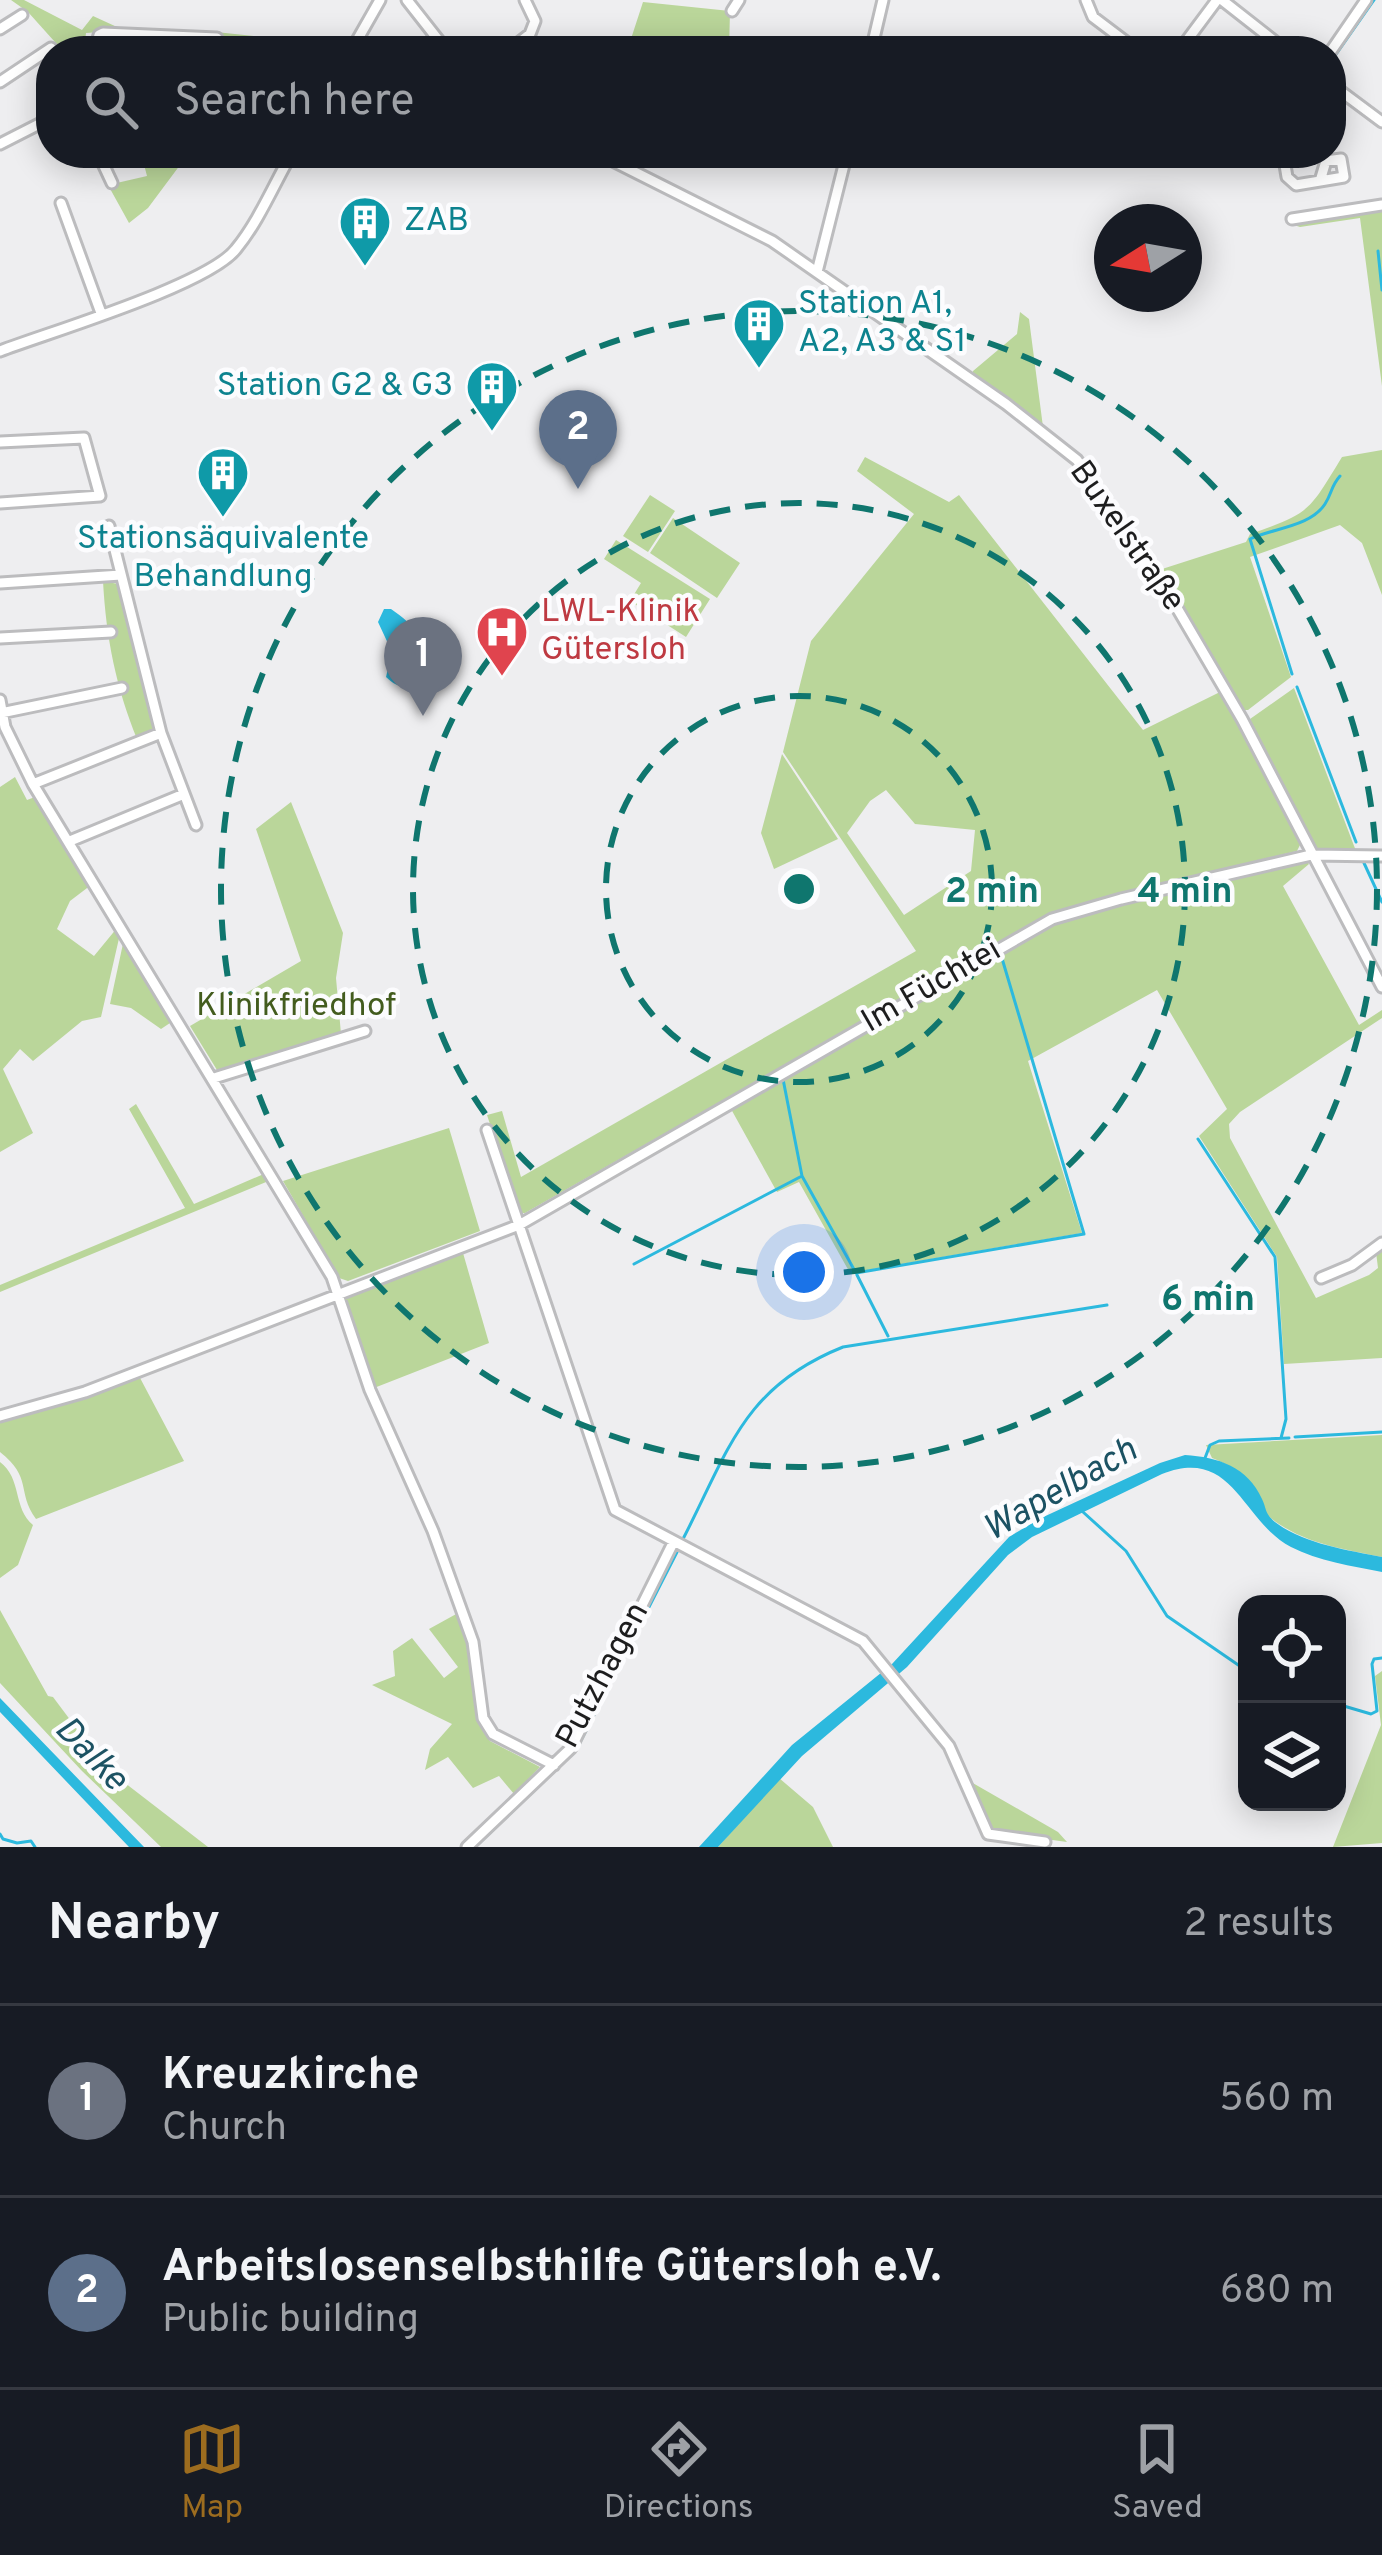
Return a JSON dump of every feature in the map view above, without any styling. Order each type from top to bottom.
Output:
[{"type":"street","points":[[359,36],[380,0]]},
{"type":"street","points":[[407,0],[435,36]]},
{"type":"street","points":[[525,0],[535,21],[527,36]]},
{"type":"street","points":[[732,11],[739,0]]},
{"type":"street","points":[[875,36],[884,0]]},
{"type":"street","points":[[1086,0],[1093,17],[1118,36]]},
{"type":"street","points":[[1191,36],[1220,0],[1267,36]]},
{"type":"street","points":[[1341,36],[1366,0]]},
{"type":"street","points":[[0,29],[22,14]]},
{"type":"street","points":[[99,36],[172,36]]},
{"type":"street","points":[[0,82],[36,58]]},
{"type":"street","points":[[1346,95],[1382,122]]},
{"type":"street","points":[[0,144],[36,126]]},
{"type":"street","points":[[105,168],[112,183]]},
{"type":"street","points":[[0,351],[190,280],[223,262],[248,232],[284,168]]},
{"type":"street","name":"Buxelstraße","points":[[627,168],[772,241],[1034,425],[1092,478],[1163,584],[1233,703],[1382,987]]},
{"type":"street","points":[[817,272],[843,168]]},
{"type":"street","points":[[1287,168],[1291,182],[1320,181]]},
{"type":"street","points":[[61,203],[101,313]]},
{"type":"street","points":[[1292,219],[1382,205]]},
{"type":"street","points":[[0,442],[84,438],[100,496],[0,503]]},
{"type":"street","points":[[110,526],[161,734],[196,825]]},
{"type":"street","points":[[0,583],[121,575]]},
{"type":"street","points":[[0,638],[111,632]]},
{"type":"street","points":[[1,713],[122,688]]},
{"type":"street","points":[[0,700],[1,713],[33,784],[214,1078],[339,1294],[370,1390],[433,1531],[473,1642],[482,1718],[493,1734],[554,1766]]},
{"type":"street","points":[[33,784],[161,734]]},
{"type":"street","points":[[70,841],[184,794]]},
{"type":"street","name":"Im Füchtei","points":[[0,1415],[86,1392],[519,1225],[1052,920],[1311,855],[1382,856]]},
{"type":"street","points":[[214,1078],[365,1031]]},
{"type":"street","points":[[487,1130],[610,1502],[620,1516],[851,1632],[949,1746],[988,1834],[1045,1842]]},
{"type":"street","points":[[1321,1277],[1352,1264],[1382,1243]]},
{"type":"street","name":"Putzhagen","points":[[467,1847],[571,1748],[673,1543]]},
{"type":"green space","points":[[11,0],[24,0],[82,30],[93,16],[117,27],[86,36],[50,36]]},
{"type":"green space","points":[[643,2],[730,11],[729,36],[632,36]]},
{"type":"green space","points":[[145,168],[178,168],[148,208],[129,223],[108,185],[147,176]]},
{"type":"green space","points":[[1382,207],[1382,386],[1360,218],[1300,227],[1291,224]]},
{"type":"green space","points":[[1020,312],[1029,319],[1043,427],[973,376],[973,371],[1017,334]]},
{"type":"green space","points":[[1382,450],[1382,595],[1362,543],[1340,525],[1250,557],[1291,677],[1248,710],[1241,710],[1159,570],[1246,542],[1250,534],[1297,515],[1314,500],[1342,457]]},
{"type":"green space","points":[[865,457],[949,502],[959,495],[1143,730],[1220,692],[1301,843],[1297,851],[1050,914],[519,1213],[487,1115],[502,1111],[521,1177],[916,951],[783,752],[811,641],[914,514],[857,471]],"holes":[[[886,790],[915,824],[975,830],[971,871],[904,915],[847,833],[870,801]]]},
{"type":"green space","points":[[650,495],[675,511],[648,552],[623,536]]},
{"type":"green space","points":[[673,518],[740,563],[717,598],[650,553]]},
{"type":"green space","points":[[616,540],[710,599],[686,637],[630,601],[641,583],[604,559]]},
{"type":"green space","points":[[103,581],[118,584],[155,726],[151,734],[137,739],[113,662]]},
{"type":"green space","points":[[1294,688],[1356,851],[1319,850],[1311,843],[1250,727],[1250,719]]},
{"type":"green space","points":[[782,754],[838,839],[774,869],[761,833]]},
{"type":"green space","points":[[15,777],[27,800],[35,797],[91,885],[70,901],[57,929],[94,956],[117,928],[120,934],[101,1017],[82,1021],[33,1061],[20,1049],[3,1069],[33,1133],[0,1152],[0,787]]},
{"type":"green space","name":"Klinikfriedhof","points":[[291,802],[343,933],[336,978],[341,1034],[217,1070],[190,1026],[301,961],[256,829]]},
{"type":"green space","points":[[1305,859],[1309,864],[1283,886],[1359,1025],[1382,1010],[1382,1018],[1240,1112],[1229,1124],[1230,1138],[1316,1298],[1369,1275],[1378,1268],[1376,1252],[1382,1247],[1382,1358],[1284,1364],[1277,1257],[1199,1136],[1227,1109],[1157,990],[1028,1061],[1082,1233],[850,1273],[799,1182],[777,1192],[731,1109],[1054,923]]},
{"type":"green space","points":[[124,939],[173,1021],[161,1029],[131,1008],[110,1004]]},
{"type":"green space","points":[[136,1104],[194,1204],[266,1173],[271,1180],[0,1292],[0,1285],[185,1208],[129,1109]]},
{"type":"green space","points":[[449,1128],[480,1231],[348,1281],[339,1278],[283,1181]]},
{"type":"green space","points":[[463,1253],[489,1343],[374,1388],[344,1298]]},
{"type":"green space","points":[[139,1376],[184,1461],[36,1519],[21,1477],[0,1452],[0,1421]]},
{"type":"green space","points":[[1382,1435],[1382,1557],[1320,1543],[1277,1523],[1265,1513],[1253,1485],[1212,1458],[1206,1445]]},
{"type":"green space","points":[[0,1462],[12,1476],[22,1511],[33,1525],[18,1565],[0,1578]]},
{"type":"green space","points":[[0,1610],[48,1696],[107,1769],[108,1783],[125,1783],[208,1847],[161,1847],[0,1683]]},
{"type":"green space","points":[[458,1613],[470,1644],[479,1724],[490,1741],[540,1767],[514,1794],[499,1776],[473,1788],[448,1757],[425,1770],[430,1749],[452,1724],[372,1685],[395,1676],[393,1651],[412,1638],[444,1678],[458,1667],[429,1629]]},
{"type":"green space","points":[[1382,1671],[1382,1843],[1333,1847],[1381,1725],[1375,1676]]},
{"type":"green space","points":[[779,1778],[813,1807],[833,1847],[718,1847]]},
{"type":"green space","points":[[971,1782],[1058,1832],[1067,1842],[993,1832]]},
{"type":"water","points":[[384,609],[391,609],[414,629],[423,649],[422,670],[405,687],[386,677],[392,652],[378,622]]},
{"type":"water","points":[[1185,1455],[1231,1466],[1249,1479],[1267,1513],[1286,1530],[1340,1549],[1382,1557],[1382,1572],[1291,1547],[1260,1521],[1235,1490],[1206,1470],[1186,1468],[1162,1474],[1032,1537],[1008,1555],[907,1667],[802,1756],[718,1847],[699,1847],[792,1745],[892,1664],[1009,1537],[1039,1519]]},
{"type":"water","points":[[0,1698],[144,1847],[129,1847],[0,1712]]},
{"type":"waterway","points":[[1346,40],[1374,0]]},
{"type":"waterway","points":[[1378,251],[1382,290]]},
{"type":"waterway","points":[[1292,674],[1250,539],[1310,518],[1325,504],[1340,476]]},
{"type":"waterway","points":[[1297,687],[1356,842]]},
{"type":"waterway","points":[[1364,863],[1382,902]]},
{"type":"waterway","points":[[783,1079],[802,1176],[856,1273],[1084,1234],[1001,955]]},
{"type":"waterway","points":[[1198,1139],[1275,1257],[1286,1419],[1281,1438]]},
{"type":"waterway","points":[[634,1264],[800,1177]]},
{"type":"waterway","points":[[857,1275],[888,1336]]},
{"type":"waterway","points":[[683,1539],[743,1425],[782,1381],[809,1363],[843,1347],[1107,1305]]},
{"type":"waterway","points":[[1295,1437],[1382,1432]]},
{"type":"waterway","points":[[1205,1458],[1210,1445],[1219,1441],[1289,1438]]},
{"type":"waterway","name":"Wapelbach","points":[[1083,1512],[1126,1551],[1167,1616],[1238,1665]]},
{"type":"waterway","points":[[475,1847],[576,1750],[677,1552]]},
{"type":"waterway","points":[[1346,1707],[1371,1714],[1377,1711],[1372,1664],[1382,1658]]},
{"type":"waterway","points":[[0,1834],[17,1843],[31,1841],[35,1847]]},
{"type":"place","name":"ZAB","points":[[365,268]]},
{"type":"place","name":"Station A1, A2, A3 & S1","points":[[759,370]]},
{"type":"place","name":"Station G2 & G3","points":[[492,433]]},
{"type":"place","name":"Arbeitslosenselbsthilfe Gütersloh e.V.","points":[[578,489]]},
{"type":"place","name":"Stationsäquivalente Behandlung","points":[[223,519]]},
{"type":"place","name":"LWL-Klinik Gütersloh","points":[[502,678]]},
{"type":"place","name":"Kreuzkirche","points":[[423,716]]},
{"type":"water label","name":"Dalke","points":[[90,1755]]}]
